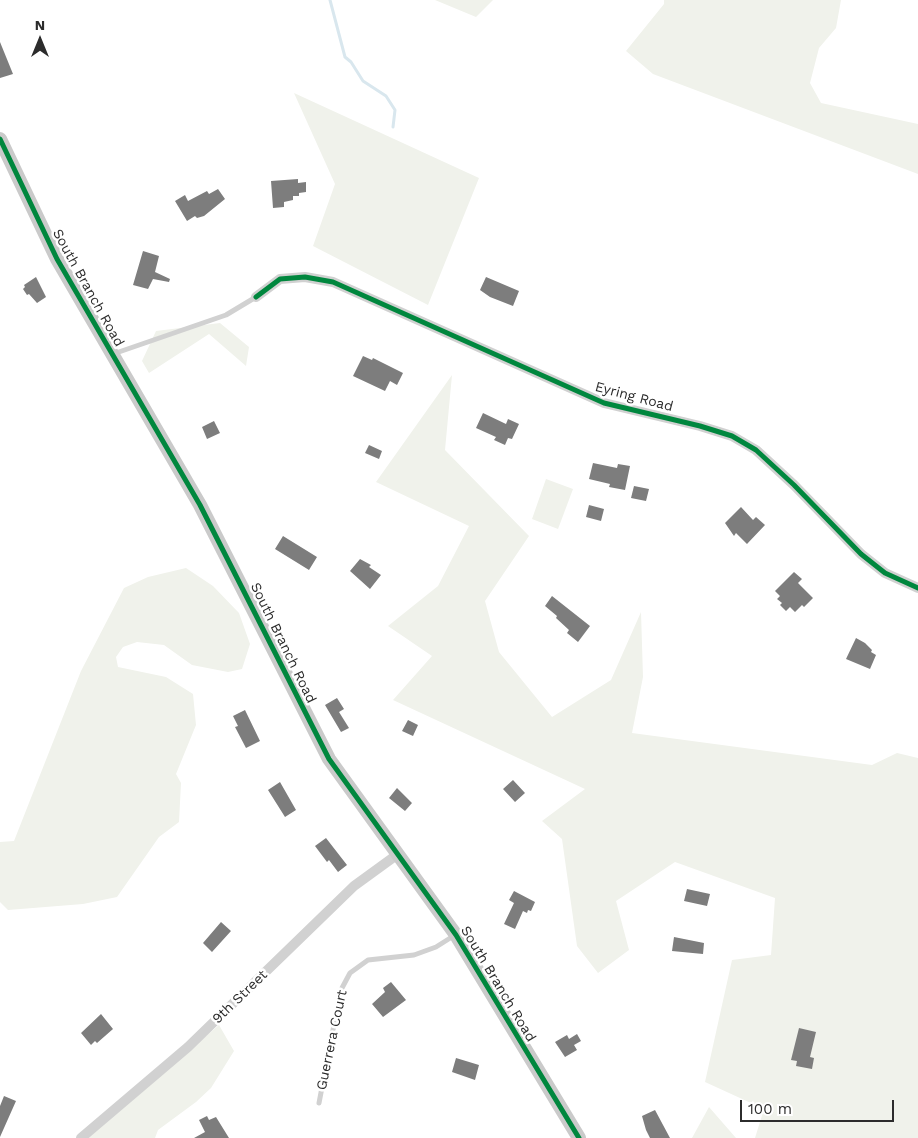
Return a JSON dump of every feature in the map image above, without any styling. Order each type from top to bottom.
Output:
[{"type":"street","name":"South Branch Road","points":[[0,139],[57,259],[221,545],[322,746],[346,783],[456,935],[579,1138]]},
{"type":"street","name":"Eyring Road","points":[[256,297],[280,279],[305,277],[333,282],[604,403],[700,426],[732,436],[756,450],[794,485],[861,554],[885,573],[918,588]]},
{"type":"street","name":"9th Street","points":[[81,1138],[188,1047],[349,891],[398,854]]},
{"type":"lane","points":[[112,354],[226,314],[256,297]]},
{"type":"lane","name":"Guerrera Court","points":[[319,1103],[340,996],[350,973],[368,960],[414,955],[436,947],[456,935]]},
{"type":"shaded area","points":[[435,0],[493,0],[476,17]]},
{"type":"shaded area","points":[[664,0],[841,0],[836,28],[819,48],[810,83],[821,103],[918,124],[918,174],[653,74],[626,51],[664,4]]},
{"type":"shaded area","points":[[294,93],[479,178],[428,305],[313,246],[335,184]]},
{"type":"shaded area","points":[[220,323],[249,347],[246,366],[209,334],[149,373],[142,361],[156,331]]},
{"type":"shaded area","points":[[452,375],[445,450],[529,536],[485,601],[499,652],[552,717],[611,680],[641,612],[643,677],[632,733],[872,765],[897,753],[918,758],[918,1138],[755,1138],[764,1109],[705,1082],[732,960],[771,955],[775,898],[675,862],[616,901],[629,950],[598,973],[577,946],[562,839],[542,821],[585,789],[393,700],[432,656],[388,626],[438,586],[469,526],[376,482]]},
{"type":"shaded area","points":[[546,479],[573,489],[558,529],[532,519]]},
{"type":"shaded area","points":[[186,568],[213,586],[239,613],[250,644],[242,669],[228,672],[192,665],[164,645],[137,642],[123,647],[116,657],[118,667],[166,677],[193,694],[196,725],[176,774],[181,783],[179,822],[159,837],[117,897],[83,904],[8,910],[0,902],[0,842],[14,841],[81,671],[124,588],[148,577]]},
{"type":"shaded area","points":[[219,1025],[234,1051],[211,1088],[196,1102],[158,1130],[155,1138],[87,1138]]},
{"type":"shaded area","points":[[709,1107],[736,1138],[692,1138]]},
{"type":"building","points":[[0,42],[13,74],[0,78]]},
{"type":"building","points":[[298,179],[298,183],[306,182],[306,192],[299,193],[299,196],[293,196],[293,200],[284,202],[284,207],[273,208],[271,181]]},
{"type":"building","points":[[218,189],[225,199],[204,216],[197,218],[195,216],[187,221],[175,201],[185,195],[188,201],[207,191],[209,194]]},
{"type":"building","points":[[143,251],[159,256],[155,272],[170,279],[169,282],[153,279],[148,289],[133,285]]},
{"type":"building","points":[[36,277],[46,297],[37,303],[23,289],[24,285]]},
{"type":"building","points":[[486,277],[519,291],[513,306],[490,297],[480,290]]},
{"type":"building","points":[[363,356],[372,360],[373,358],[403,373],[397,385],[390,381],[385,391],[353,376]]},
{"type":"building","points":[[483,413],[506,424],[508,419],[519,424],[512,439],[508,438],[505,445],[494,440],[496,437],[476,428]]},
{"type":"building","points":[[214,421],[220,433],[207,439],[202,427]]},
{"type":"building","points":[[369,445],[382,451],[379,459],[365,453]]},
{"type":"building","points":[[593,463],[617,468],[618,464],[630,466],[625,490],[609,487],[610,484],[589,479]]},
{"type":"building","points":[[634,486],[649,489],[646,501],[631,498]]},
{"type":"building","points":[[589,505],[604,509],[601,521],[586,517]]},
{"type":"building","points":[[741,507],[753,520],[756,517],[765,525],[747,544],[736,533],[734,536],[725,523]]},
{"type":"building","points":[[283,536],[317,557],[309,570],[275,549]]},
{"type":"building","points":[[360,559],[371,565],[369,567],[381,575],[370,589],[350,571]]},
{"type":"building","points":[[794,572],[802,579],[798,583],[813,598],[804,607],[802,605],[795,612],[790,607],[786,611],[780,605],[782,603],[777,599],[780,596],[775,591]]},
{"type":"building","points":[[552,596],[590,626],[578,642],[567,633],[569,630],[556,618],[557,616],[545,606]]},
{"type":"building","points":[[856,638],[865,643],[872,650],[871,652],[876,655],[870,669],[846,659]]},
{"type":"building","points":[[337,698],[344,709],[339,712],[349,728],[341,732],[325,705]]},
{"type":"building","points":[[245,710],[260,741],[246,748],[235,727],[238,726],[233,716]]},
{"type":"building","points":[[408,720],[418,725],[413,736],[402,731]]},
{"type":"building","points":[[513,780],[525,793],[515,802],[503,789]]},
{"type":"building","points":[[280,782],[296,810],[285,817],[268,790]]},
{"type":"building","points":[[397,788],[412,803],[405,811],[389,798]]},
{"type":"building","points":[[326,838],[347,865],[338,872],[329,860],[327,862],[315,846]]},
{"type":"building","points":[[687,889],[710,894],[707,906],[684,901]]},
{"type":"building","points":[[514,891],[535,902],[531,911],[528,910],[527,913],[523,911],[515,929],[504,924],[514,903],[509,900]]},
{"type":"building","points":[[221,922],[231,931],[212,952],[203,943]]},
{"type":"building","points":[[674,937],[704,943],[703,954],[672,951]]},
{"type":"building","points":[[391,982],[406,1000],[383,1017],[372,1004],[385,992],[383,988]]},
{"type":"building","points":[[101,1014],[113,1029],[97,1043],[95,1041],[91,1045],[81,1033]]},
{"type":"building","points":[[799,1028],[816,1032],[810,1057],[814,1058],[812,1069],[796,1066],[797,1061],[791,1060]]},
{"type":"building","points":[[577,1034],[581,1041],[574,1045],[577,1050],[565,1057],[555,1042],[567,1035],[569,1039]]},
{"type":"building","points":[[456,1058],[479,1065],[475,1080],[452,1072]]},
{"type":"building","points":[[4,1096],[16,1101],[0,1137],[0,1106]]},
{"type":"building","points":[[655,1110],[670,1138],[650,1138],[642,1116]]},
{"type":"building","points":[[207,1116],[209,1120],[216,1117],[229,1138],[194,1138],[205,1132],[199,1120]]},
{"type":"waterway","points":[[330,0],[345,57],[351,62],[363,81],[386,96],[395,110],[393,127]]},
{"type":"cycle path","points":[[0,139],[57,259],[200,505],[329,759],[456,935],[579,1138]]},
{"type":"cycle path","points":[[256,297],[280,279],[305,277],[333,282],[604,403],[700,426],[732,436],[756,450],[794,485],[861,554],[885,573],[918,588]]}]
